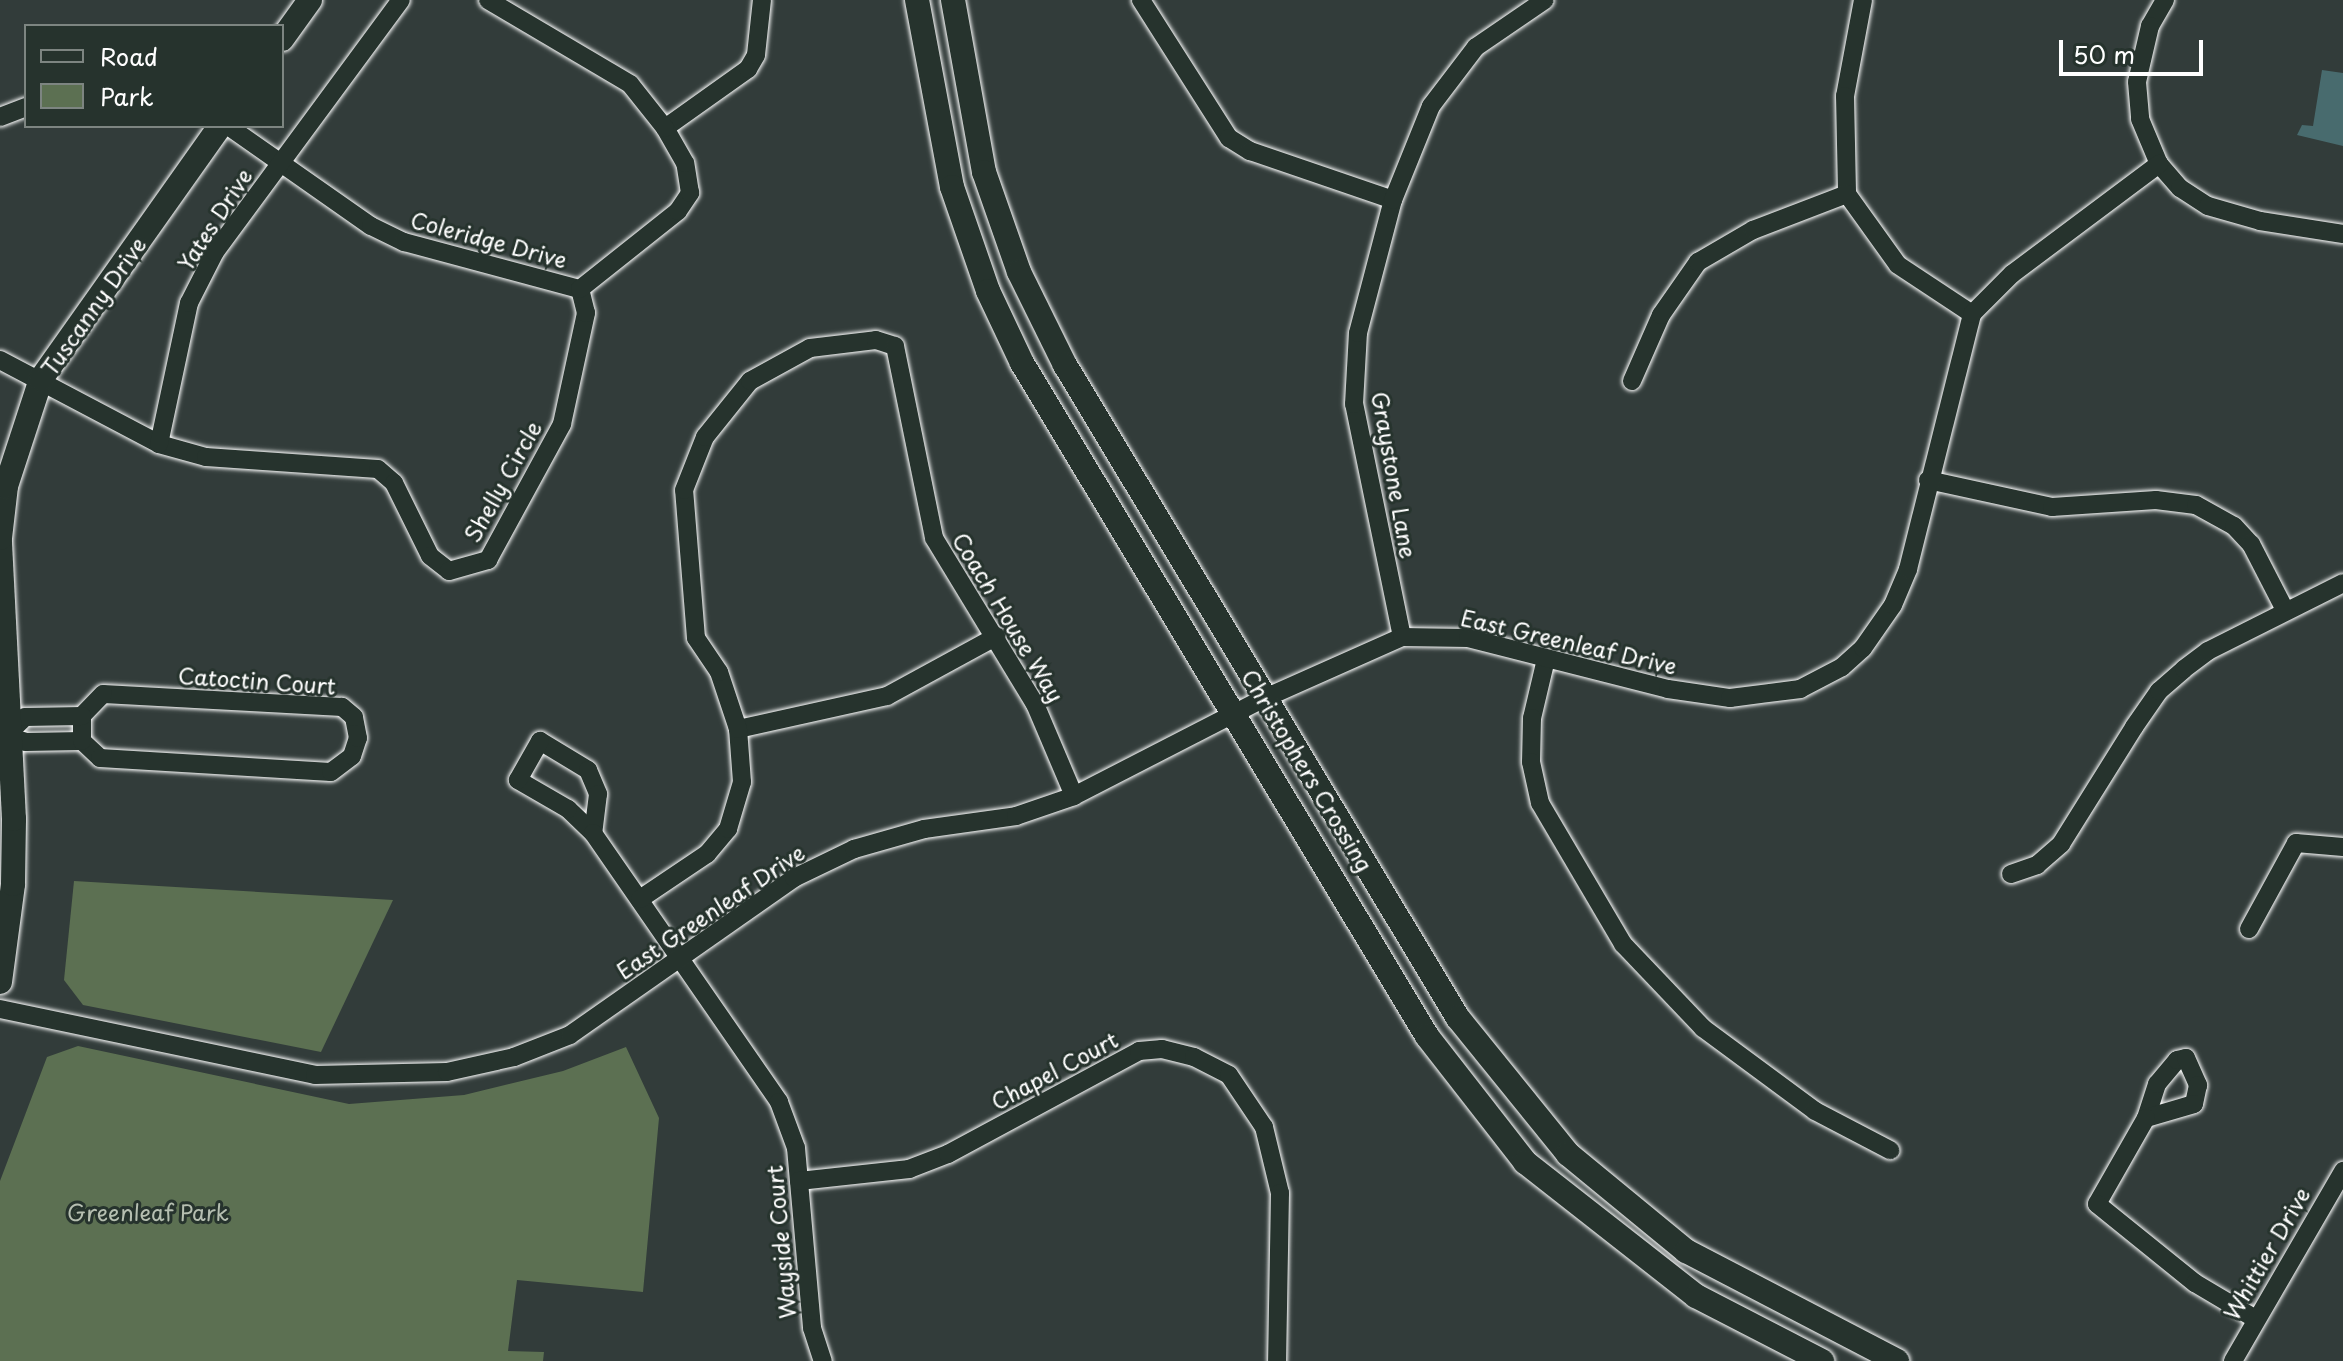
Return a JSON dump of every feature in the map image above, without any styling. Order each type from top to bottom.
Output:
[{"type":"street","points":[[284,36],[310,0]]},
{"type":"street","points":[[280,162],[401,0]]},
{"type":"street","points":[[488,0],[630,84],[665,128],[685,163],[690,193],[678,211],[580,289]]},
{"type":"street","points":[[665,128],[748,69],[756,55],[762,0]]},
{"type":"street","name":"Christophers Crossing","points":[[917,0],[952,187],[988,291],[1022,363],[1427,1036],[1525,1162],[1696,1296],[1822,1361]]},
{"type":"street","name":"Christophers Crossing","points":[[953,0],[984,172],[1019,272],[1065,365],[1458,1018],[1568,1154],[1686,1251],[1897,1361]]},
{"type":"street","points":[[1141,0],[1229,138],[1250,151],[1393,200]]},
{"type":"street","name":"Graystone Lane","points":[[1402,637],[1354,404],[1358,333],[1393,200],[1431,106],[1476,47],[1545,0]]},
{"type":"street","points":[[1863,0],[1845,96],[1847,194],[1898,265],[1972,314],[2012,274],[2159,164]]},
{"type":"street","points":[[2165,0],[2145,40],[2137,82],[2140,119],[2159,164],[2180,188],[2208,206],[2260,221],[2343,234]]},
{"type":"street","points":[[0,117],[24,108]]},
{"type":"street","name":"Tuscanny Drive","points":[[0,982],[13,884],[4,734],[0,538],[6,486],[41,379],[219,128]]},
{"type":"street","name":"Coleridge Drive","points":[[231,128],[404,242],[580,289]]},
{"type":"street","name":"Yates Drive","points":[[159,444],[189,303],[215,252],[280,162]]},
{"type":"street","points":[[1632,381],[1661,315],[1698,262],[1753,230],[1847,194]]},
{"type":"street","name":"Shelly Circle","points":[[0,360],[159,444],[206,457],[378,469],[394,483],[430,556],[449,571],[473,568],[488,560],[562,424],[586,313],[580,289]]},
{"type":"street","name":"East Greenleaf Drive","points":[[0,1009],[315,1075],[447,1072],[514,1057],[570,1035],[794,878],[854,849],[924,829],[1016,816],[1074,796],[1265,698],[1402,637],[1468,638],[1668,689],[1730,698],[1779,695],[1821,680],[1863,648],[1893,605],[1908,569],[1972,314]]},
{"type":"street","name":"Coach House Way","points":[[640,899],[707,854],[728,829],[742,782],[738,729],[719,672],[696,638],[684,490],[705,437],[750,381],[810,348],[876,340],[895,346],[934,538],[997,636],[1035,704],[1074,796]]},
{"type":"street","points":[[1928,480],[2052,507],[2156,500],[2196,505],[2234,526],[2251,544],[2285,610]]},
{"type":"street","points":[[2011,874],[2037,865],[2061,844],[2159,691],[2208,651],[2343,583]]},
{"type":"street","points":[[738,729],[887,696],[997,636]]},
{"type":"street","points":[[1546,659],[1532,718],[1531,762],[1540,803],[1623,944],[1703,1028],[1815,1111],[1890,1150]]},
{"type":"street","name":"Catoctin Court","points":[[4,734],[26,742],[82,741],[100,758],[331,772],[352,756],[358,738],[354,717],[342,707],[103,694],[82,716]]},
{"type":"street","points":[[4,734],[25,717],[82,716],[82,741]]},
{"type":"street","name":"Wayside Court","points":[[593,833],[598,794],[588,770],[540,741],[518,780],[568,809],[593,833],[682,957],[779,1102],[796,1148],[812,1328],[823,1361]]},
{"type":"street","points":[[2249,929],[2296,843],[2343,847]]},
{"type":"street","name":"Chapel Court","points":[[799,1181],[909,1169],[948,1154],[1139,1051],[1162,1049],[1194,1057],[1229,1075],[1264,1127],[1280,1193],[1277,1361]]},
{"type":"street","points":[[2146,1118],[2097,1204],[2195,1283],[2254,1318]]},
{"type":"street","name":"Whittier Drive","points":[[2233,1361],[2254,1318],[2343,1171]]},
{"type":"green space","points":[[74,881],[393,900],[321,1052],[83,1005],[64,980]]},
{"type":"green space","name":"Greenleaf Park","points":[[78,1046],[349,1104],[464,1095],[563,1071],[626,1047],[659,1118],[643,1292],[517,1280],[508,1351],[544,1352],[543,1361],[0,1361],[0,1181],[47,1057]]},
{"type":"water","points":[[2322,70],[2343,73],[2343,146],[2297,135],[2302,125],[2313,126]]}]
